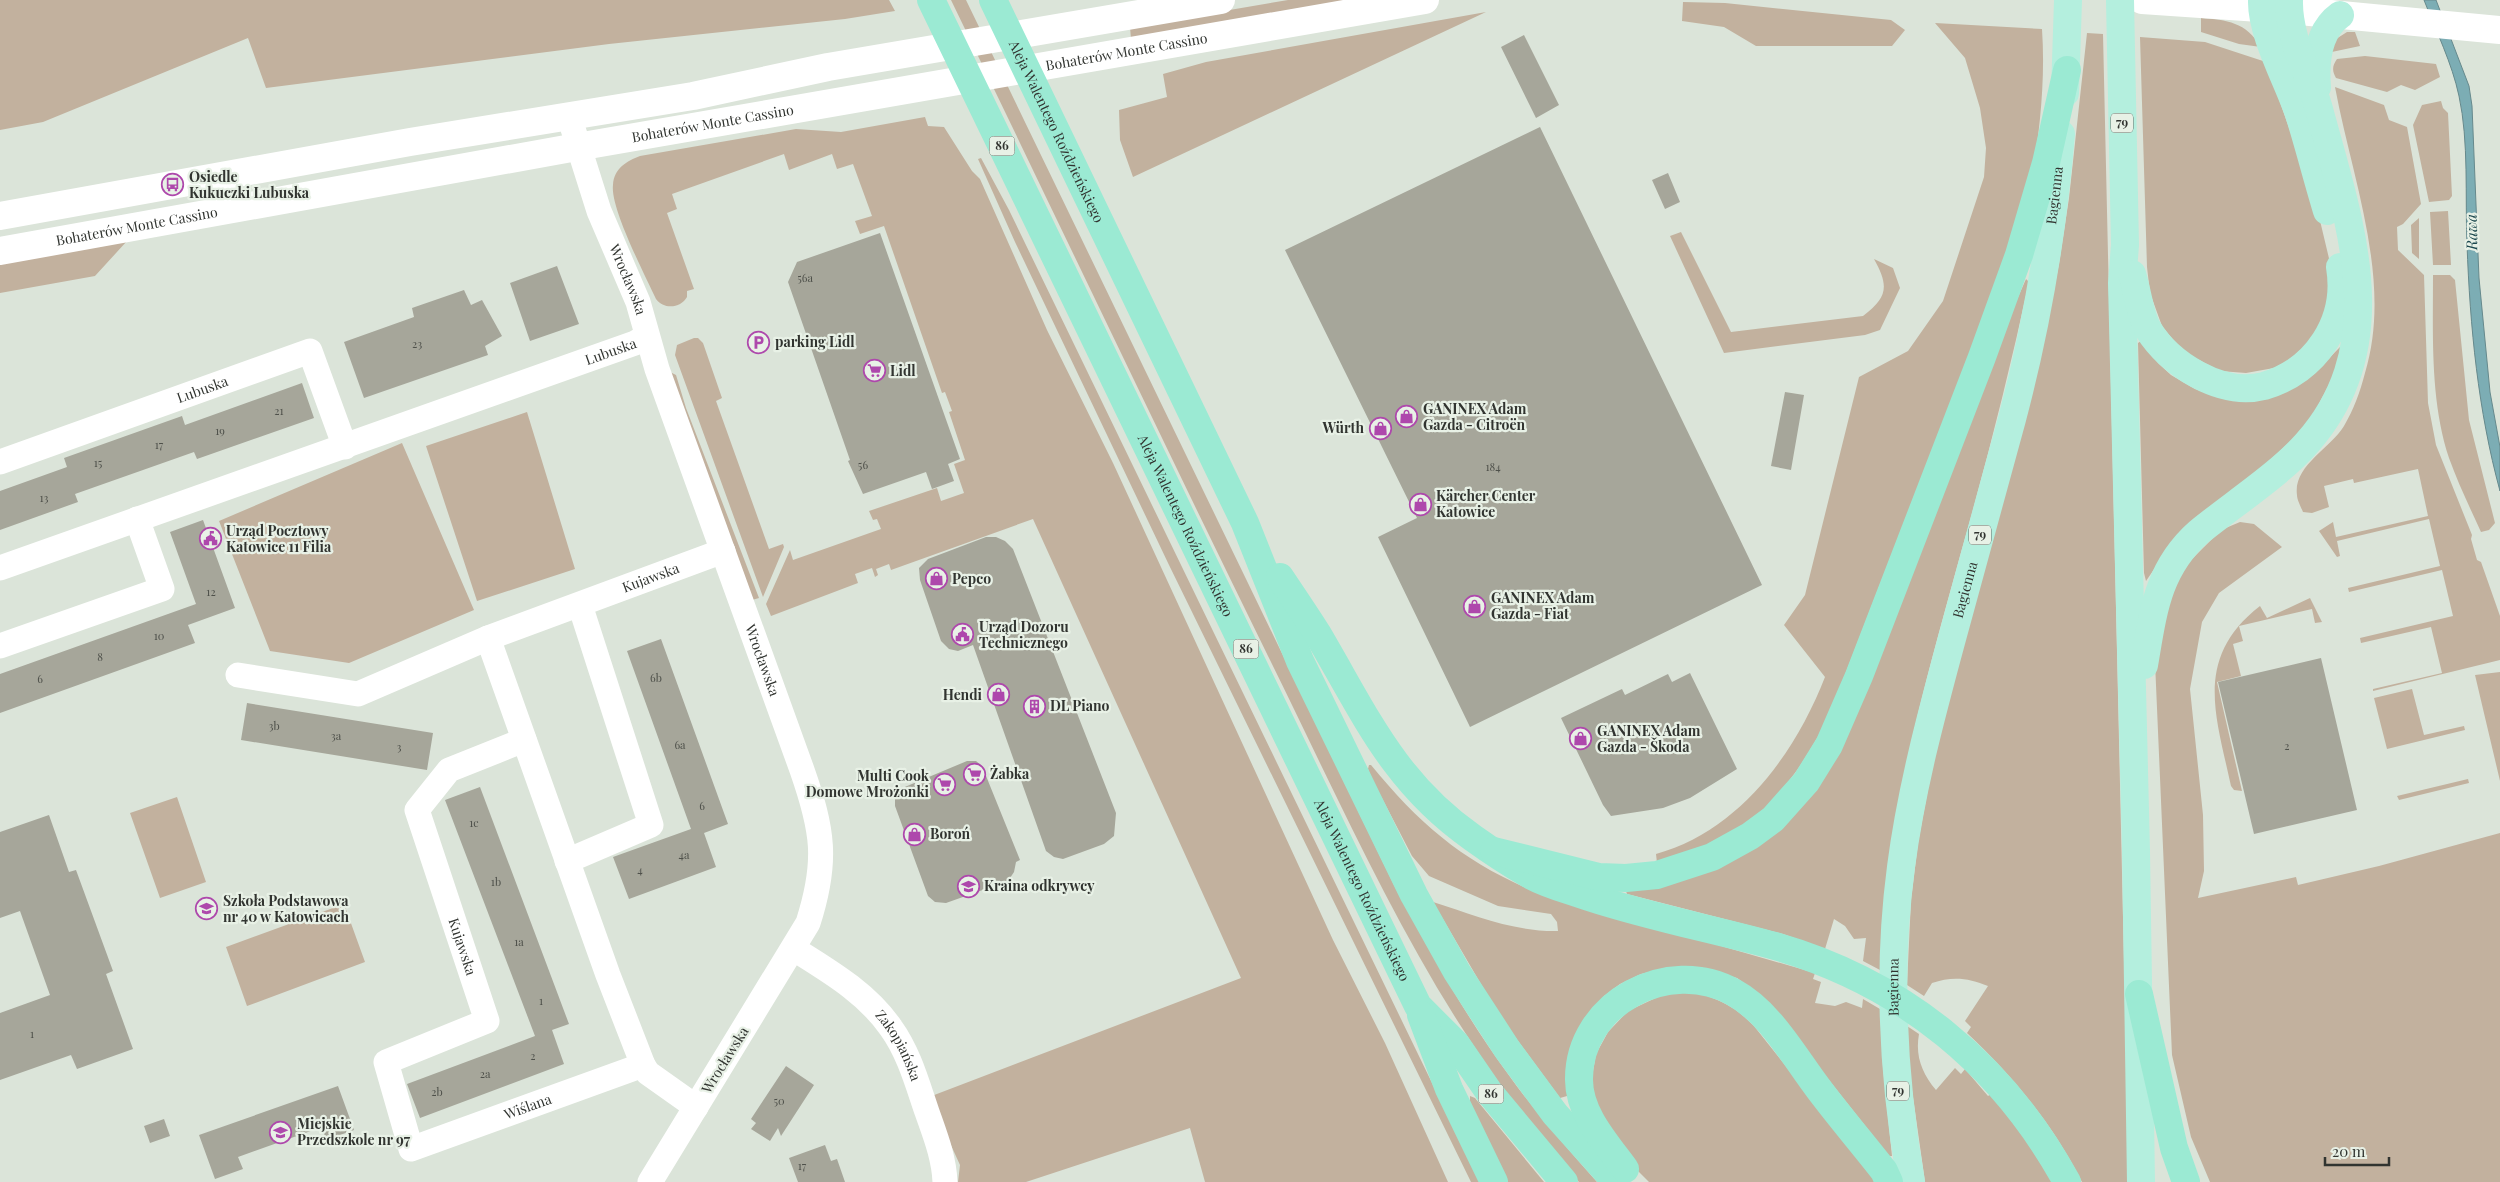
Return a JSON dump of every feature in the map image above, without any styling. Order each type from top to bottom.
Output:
[{"type":"highway","name":"Aleja Walentego Roździeńskiego","points":[[931,0],[1418,1006],[1456,1044],[1504,1112],[1564,1182]]},
{"type":"highway","name":"Aleja Walentego Roździeńskiego","points":[[993,0],[1245,523],[1300,661],[1406,879],[1447,955],[1481,1011],[1550,1107],[1616,1182]]},
{"type":"highway","points":[[1494,851],[1599,878],[1657,875],[1694,864],[1737,844],[1773,819],[1806,782],[1829,745],[1859,676],[1989,338],[2019,255],[2046,163],[2067,70]]},
{"type":"highway","points":[[1245,523],[1316,633],[1391,760],[1436,810],[1530,875],[1579,894],[1795,953],[1850,975],[1884,992],[1923,1017],[1974,1058],[2007,1092],[2028,1119],[2067,1182]]},
{"type":"highway","points":[[1635,1182],[1587,1114],[1578,1080],[1581,1059],[1588,1041],[1599,1022],[1622,998],[1642,987],[1676,979],[1715,984],[1750,1002],[1780,1037],[1884,1171],[1890,1182]]},
{"type":"highway","points":[[2139,994],[2174,1148],[2186,1182]]},
{"type":"highway","points":[[1418,1006],[1449,1089],[1494,1182]]},
{"type":"main road","name":"Bagienna","points":[[1911,1182],[1900,1115],[1894,1041],[1894,944],[1901,868],[1913,792],[1925,737],[2014,409],[2038,304],[2054,211],[2067,70],[2068,0]]},
{"type":"main road","name":"79","points":[[2120,0],[2124,245],[2122,283],[2142,1136],[2147,1182]]},
{"type":"main road","points":[[2124,245],[2147,328],[2178,364],[2195,375],[2232,386],[2264,386],[2302,368],[2329,337],[2338,317],[2342,289],[2337,245],[2298,113],[2276,55],[2262,4]]},
{"type":"main road","points":[[2133,725],[2153,607],[2171,564],[2192,538],[2307,444],[2331,413],[2347,378],[2359,324],[2359,292],[2352,233],[2318,106],[2304,70],[2289,5]]},
{"type":"main road","points":[[2318,106],[2316,59],[2330,23],[2347,16]]},
{"type":"main road","points":[[2141,1182],[2142,1136]]},
{"type":"street","points":[[0,216],[400,144],[693,96],[828,68],[1221,0]]},
{"type":"street","name":"Bohaterów Monte Cassino","points":[[0,251],[577,147],[1425,0]]},
{"type":"street","points":[[2142,0],[2202,5],[2289,5],[2347,16],[2500,30]]},
{"type":"street","name":"Wrocławska","points":[[569,116],[577,147],[599,211],[638,302],[657,369],[802,770],[819,822],[822,858],[817,896],[808,923],[794,949],[650,1182]]},
{"type":"street","name":"Lubuska","points":[[0,568],[346,447],[626,346],[647,336]]},
{"type":"street","name":"Lubuska","points":[[0,462],[310,351],[346,447]]},
{"type":"street","points":[[0,646],[162,589],[137,520]]},
{"type":"street","name":"Kujawska","points":[[238,675],[358,694],[488,638],[722,552]]},
{"type":"street","points":[[567,861],[651,825],[580,605]]},
{"type":"street","points":[[488,638],[608,975],[643,1065],[648,1073],[696,1107]]},
{"type":"street","name":"Kujawska","points":[[411,1149],[386,1062],[487,1021],[417,810],[449,770],[524,740]]},
{"type":"street","name":"Zakopiańska","points":[[794,949],[850,985],[878,1011],[892,1029],[911,1063],[944,1164],[945,1182]]},
{"type":"street","name":"Wiślana","points":[[411,1149],[643,1065]]},
{"type":"shaded area","points":[[0,0],[889,0],[895,11],[845,19],[609,44],[266,88],[248,38],[43,122],[0,130]]},
{"type":"shaded area","points":[[951,0],[966,0],[1407,909],[1448,981],[1492,1051],[1540,1116],[1597,1182],[1579,1182],[1529,1123],[1483,1061],[1442,996],[1405,931],[1335,795]]},
{"type":"shaded area","points":[[1288,0],[1353,0],[1131,39],[1130,27]]},
{"type":"shaded area","points":[[1683,2],[1725,3],[1891,20],[1905,30],[1892,46],[1756,46],[1724,27],[1682,21]]},
{"type":"shaded area","points":[[1486,12],[1133,177],[1120,140],[1119,110],[1167,97],[1163,74],[1206,62]]},
{"type":"shaded area","points":[[2201,18],[2227,21],[2242,27],[2249,32],[2261,47],[2239,44],[2201,32]]},
{"type":"shaded area","points":[[1935,23],[2042,29],[2042,94],[2028,202],[1831,711],[1809,752],[1783,789],[1750,821],[1732,834],[1711,845],[1657,863],[1656,854],[1686,843],[1713,827],[1738,808],[1760,786],[1798,734],[1813,706],[1825,677],[1784,625],[1805,595],[1859,377],[1908,351],[1943,301],[1984,177],[1986,148],[1980,108],[1965,58]]},
{"type":"shaded area","points":[[2347,32],[2355,32],[2360,46],[2327,53],[2336,39]]},
{"type":"shaded area","points":[[2087,33],[2103,34],[2129,1182],[2082,1182],[2045,1121],[2001,1067],[1967,1033],[1971,1027],[1965,1021],[1988,986],[1974,981],[1947,979],[1932,983],[1924,996],[1907,985],[1911,900],[1918,843],[1935,751],[2043,344],[2059,264],[2069,198]]},
{"type":"shaded area","points":[[2140,37],[2205,42],[2266,62],[2317,208],[2332,271],[2332,295],[2314,338],[2289,360],[2274,368],[2246,373],[2220,371],[2182,351],[2162,326],[2150,293],[2147,267]]},
{"type":"shaded area","points":[[2365,56],[2436,64],[2440,77],[2415,90],[2401,85],[2387,92],[2336,78],[2333,68],[2337,59]]},
{"type":"shaded area","points":[[2335,87],[2384,105],[2389,120],[2407,127],[2421,204],[2403,224],[2397,227],[2398,250],[2424,275],[2428,403],[2436,445],[2472,535],[2471,539],[2477,560],[2481,562],[2500,616],[2500,660],[2373,691],[2373,689],[2442,673],[2431,627],[2361,643],[2360,638],[2453,616],[2442,570],[2349,592],[2348,588],[2440,566],[2429,519],[2337,541],[2340,556],[2337,557],[2319,531],[2333,522],[2336,537],[2428,516],[2418,469],[2354,483],[2353,479],[2324,486],[2329,507],[2312,513],[2303,512],[2297,497],[2297,485],[2306,466],[2338,434],[2351,413],[2363,380],[2372,338],[2375,302],[2367,230]]},
{"type":"shaded area","points":[[2441,101],[2443,108],[2448,113],[2452,196],[2449,200],[2429,202],[2413,125],[2422,105]]},
{"type":"shaded area","points":[[925,117],[928,126],[944,127],[972,171],[980,179],[1047,330],[1113,463],[1333,940],[1385,1043],[1448,1182],[1205,1182],[1190,1128],[1026,1182],[958,1182],[960,1165],[929,1097],[1241,978],[1033,519],[891,570],[889,564],[876,569],[878,575],[875,577],[872,568],[855,574],[858,583],[771,616],[766,604],[790,550],[793,560],[881,529],[877,519],[873,520],[869,511],[937,488],[941,501],[964,493],[954,464],[965,460],[949,412],[952,411],[945,392],[942,393],[884,226],[860,234],[855,221],[872,216],[853,164],[837,169],[832,154],[789,170],[784,154],[672,194],[677,209],[667,213],[694,289],[687,291],[687,297],[681,304],[672,306],[663,305],[656,299],[622,225],[613,185],[616,174],[622,166],[640,156],[796,129],[841,132]]},
{"type":"shaded area","points":[[981,158],[1009,210],[1480,1182],[1471,1182],[1169,565],[1015,242],[978,159]]},
{"type":"shaded area","points":[[2448,211],[2451,265],[2433,265],[2430,212]]},
{"type":"shaded area","points":[[2419,218],[2419,259],[2412,253],[2411,225]]},
{"type":"shaded area","points":[[1681,232],[1731,332],[1863,316],[1877,303],[1884,290],[1882,277],[1874,259],[1893,268],[1900,288],[1880,330],[1865,335],[1724,353],[1670,236]]},
{"type":"shaded area","points":[[127,241],[95,276],[0,293],[0,263]]},
{"type":"shaded area","points":[[2433,275],[2450,275],[2455,280],[2469,420],[2495,523],[2489,530],[2481,532],[2449,458],[2438,414],[2434,368]]},
{"type":"shaded area","points":[[2026,279],[2029,282],[2005,385],[1932,659],[1907,761],[1889,864],[1880,970],[1863,961],[1866,938],[1854,939],[1845,926],[1834,919],[1825,949],[1783,934],[1627,894],[1626,891],[1790,816]]},
{"type":"shaded area","points":[[698,338],[703,343],[722,398],[716,401],[769,549],[783,544],[784,547],[763,597],[675,355],[677,345]]},
{"type":"shaded area","points":[[2141,341],[2158,363],[2171,375],[2195,389],[2213,395],[2313,375],[2340,347],[2339,365],[2308,425],[2159,562],[2146,581],[2144,573],[2138,343]]},
{"type":"shaded area","points":[[670,372],[676,375],[686,408],[759,598],[752,600]]},
{"type":"shaded area","points":[[527,412],[575,569],[477,601],[426,446]]},
{"type":"shaded area","points":[[402,443],[474,610],[349,663],[270,651],[219,521]]},
{"type":"shaded area","points":[[2240,522],[2254,524],[2282,547],[2219,593],[2202,622],[2190,689],[2203,815],[2204,871],[2198,898],[2296,877],[2298,885],[2379,866],[2500,833],[2500,1182],[2210,1182],[2191,1137],[2172,1055],[2155,662],[2170,595],[2185,566],[2221,530]]},
{"type":"shaded area","points":[[2310,598],[2322,622],[2315,623],[2312,609],[2239,626],[2260,606],[2267,618]]},
{"type":"shaded area","points":[[2239,626],[2243,641],[2233,644],[2241,676],[2217,682],[2242,791],[2234,790],[2231,786],[2220,736],[2215,689],[2217,667],[2225,646]]},
{"type":"shaded area","points":[[2500,672],[2500,781],[2475,675]]},
{"type":"shaded area","points":[[2412,689],[2424,735],[2464,726],[2465,730],[2387,749],[2374,698]]},
{"type":"shaded area","points":[[1369,765],[1408,807],[1446,841],[1488,869],[1512,881],[1538,893],[1815,973],[1813,979],[1821,982],[1815,1003],[1835,1006],[1846,1002],[1862,1008],[1863,999],[1880,1009],[1883,1068],[1892,1156],[1889,1156],[1764,998],[1737,978],[1700,967],[1669,967],[1641,974],[1620,984],[1604,996],[1568,1059],[1567,1096],[1560,1098],[1499,1015],[1433,902],[1494,922],[1526,929],[1558,931],[1557,922],[1551,914],[1498,906],[1429,876],[1412,856],[1372,779],[1368,769]]},
{"type":"shaded area","points":[[2468,779],[2469,783],[2399,800],[2397,796]]},
{"type":"shaded area","points":[[177,797],[206,882],[160,898],[130,813]]},
{"type":"shaded area","points":[[344,904],[365,962],[247,1006],[226,947]]},
{"type":"shaded area","points":[[1693,992],[1726,1004],[1740,1013],[1754,1026],[1878,1182],[1649,1182],[1620,1153],[1594,1098],[1592,1077],[1596,1054],[1608,1032],[1628,1011],[1662,995]]},
{"type":"shaded area","points":[[1907,1026],[1919,1034],[1918,1050],[1923,1071],[1936,1090],[1955,1068],[1961,1074],[1965,1069],[1988,1096],[1991,1094],[2028,1143],[2052,1182],[1925,1182],[1910,1076]]},
{"type":"shaded area","points":[[1470,1096],[1475,1098],[1544,1182],[1508,1182],[1470,1103]]},
{"type":"water","name":"Rawa","points":[[2424,0],[2436,0],[2469,86],[2472,106],[2479,278],[2490,392],[2500,447],[2500,491],[2492,461],[2476,368],[2468,275],[2465,150],[2462,114],[2452,71]]},
{"type":"building","points":[[1524,35],[1559,105],[1536,118],[1501,47]]},
{"type":"building","points":[[1540,127],[1762,585],[1470,727],[1378,537],[1417,518],[1285,250]]},
{"type":"building","points":[[1668,173],[1680,202],[1665,209],[1652,180]]},
{"type":"building","name":"Lidl","points":[[880,233],[960,459],[948,464],[954,481],[932,489],[926,472],[863,494],[848,461],[850,460],[788,282],[797,262]]},
{"type":"building","points":[[557,266],[579,324],[530,341],[510,283]]},
{"type":"building","points":[[464,290],[471,305],[482,300],[502,336],[485,346],[488,355],[364,398],[344,342],[414,317],[412,308]]},
{"type":"building","points":[[302,383],[314,418],[197,459],[194,452],[75,494],[78,502],[0,530],[0,491],[67,467],[64,458],[182,416],[185,425]]},
{"type":"building","points":[[1785,392],[1804,395],[1791,470],[1771,466]]},
{"type":"building","points":[[203,520],[235,608],[188,625],[195,643],[0,713],[0,674],[196,604],[170,532]]},
{"type":"building","name":"DL Piano","points":[[986,537],[996,537],[1005,541],[1013,549],[1116,813],[1114,836],[1104,844],[1063,859],[1054,857],[1046,851],[973,645],[958,651],[949,649],[941,641],[920,580],[919,568],[928,559]]},
{"type":"building","points":[[661,639],[728,824],[704,833],[716,867],[629,899],[613,857],[691,829],[627,651]]},
{"type":"building","points":[[2321,658],[2357,810],[2254,834],[2218,682]]},
{"type":"building","points":[[1690,673],[1737,769],[1690,798],[1663,808],[1611,816],[1603,805],[1561,718],[1622,689],[1625,695],[1668,674],[1672,682]]},
{"type":"building","points":[[247,703],[433,733],[427,770],[241,740]]},
{"type":"building","points":[[967,761],[976,761],[982,766],[1020,860],[1016,862],[1014,872],[1008,881],[946,903],[935,902],[928,896],[895,806],[895,796],[900,789]]},
{"type":"building","points":[[480,787],[569,1024],[552,1030],[564,1064],[420,1118],[407,1084],[535,1036],[445,800]]},
{"type":"building","points":[[49,815],[69,872],[76,870],[113,971],[106,974],[133,1049],[77,1069],[71,1055],[0,1080],[0,1013],[50,995],[20,911],[0,918],[0,832]]},
{"type":"building","points":[[786,1066],[814,1085],[781,1136],[778,1128],[770,1141],[751,1129],[756,1123],[751,1119]]},
{"type":"building","points":[[338,1086],[354,1130],[326,1140],[322,1127],[238,1157],[243,1169],[215,1179],[199,1135]]},
{"type":"building","points":[[164,1119],[170,1136],[150,1143],[144,1126]]},
{"type":"building","points":[[825,1145],[831,1161],[837,1159],[845,1182],[798,1182],[789,1158]]},
{"type":"place","name":"Osiedle Kukuczki Lubuska","points":[[173,185]]},
{"type":"place","name":"parking Lidl","points":[[759,342]]},
{"type":"place","name":"Lidl","points":[[874,371]]},
{"type":"place","name":"GANINEX Adam Gazda - Citroën","points":[[1407,417]]},
{"type":"place","name":"Würth","points":[[1380,428]]},
{"type":"place","name":"Kärcher Center Katowice","points":[[1420,504]]},
{"type":"place","name":"Urząd Pocztowy Katowice 11 Filia","points":[[210,539]]},
{"type":"place","name":"Pepco","points":[[936,579]]},
{"type":"place","name":"GANINEX Adam Gazda - Fiat","points":[[1475,606]]},
{"type":"place","name":"Urząd Dozoru Technicznego","points":[[963,635]]},
{"type":"place","name":"Hendi","points":[[998,695]]},
{"type":"place","name":"DL Piano","points":[[1034,706]]},
{"type":"place","name":"GANINEX Adam Gazda - Škoda","points":[[1581,739]]},
{"type":"place","name":"Żabka","points":[[974,774]]},
{"type":"place","name":"Multi Cook Domowe Mrożonki","points":[[945,784]]},
{"type":"place","name":"Boroń","points":[[914,834]]},
{"type":"place","name":"Kraina odkrywcy","points":[[968,886]]},
{"type":"place","name":"Szkoła Podstawowa nr 40 w Katowicach","points":[[207,909]]},
{"type":"place","name":"Miejskie Przedszkole nr 97","points":[[281,1132]]}]
